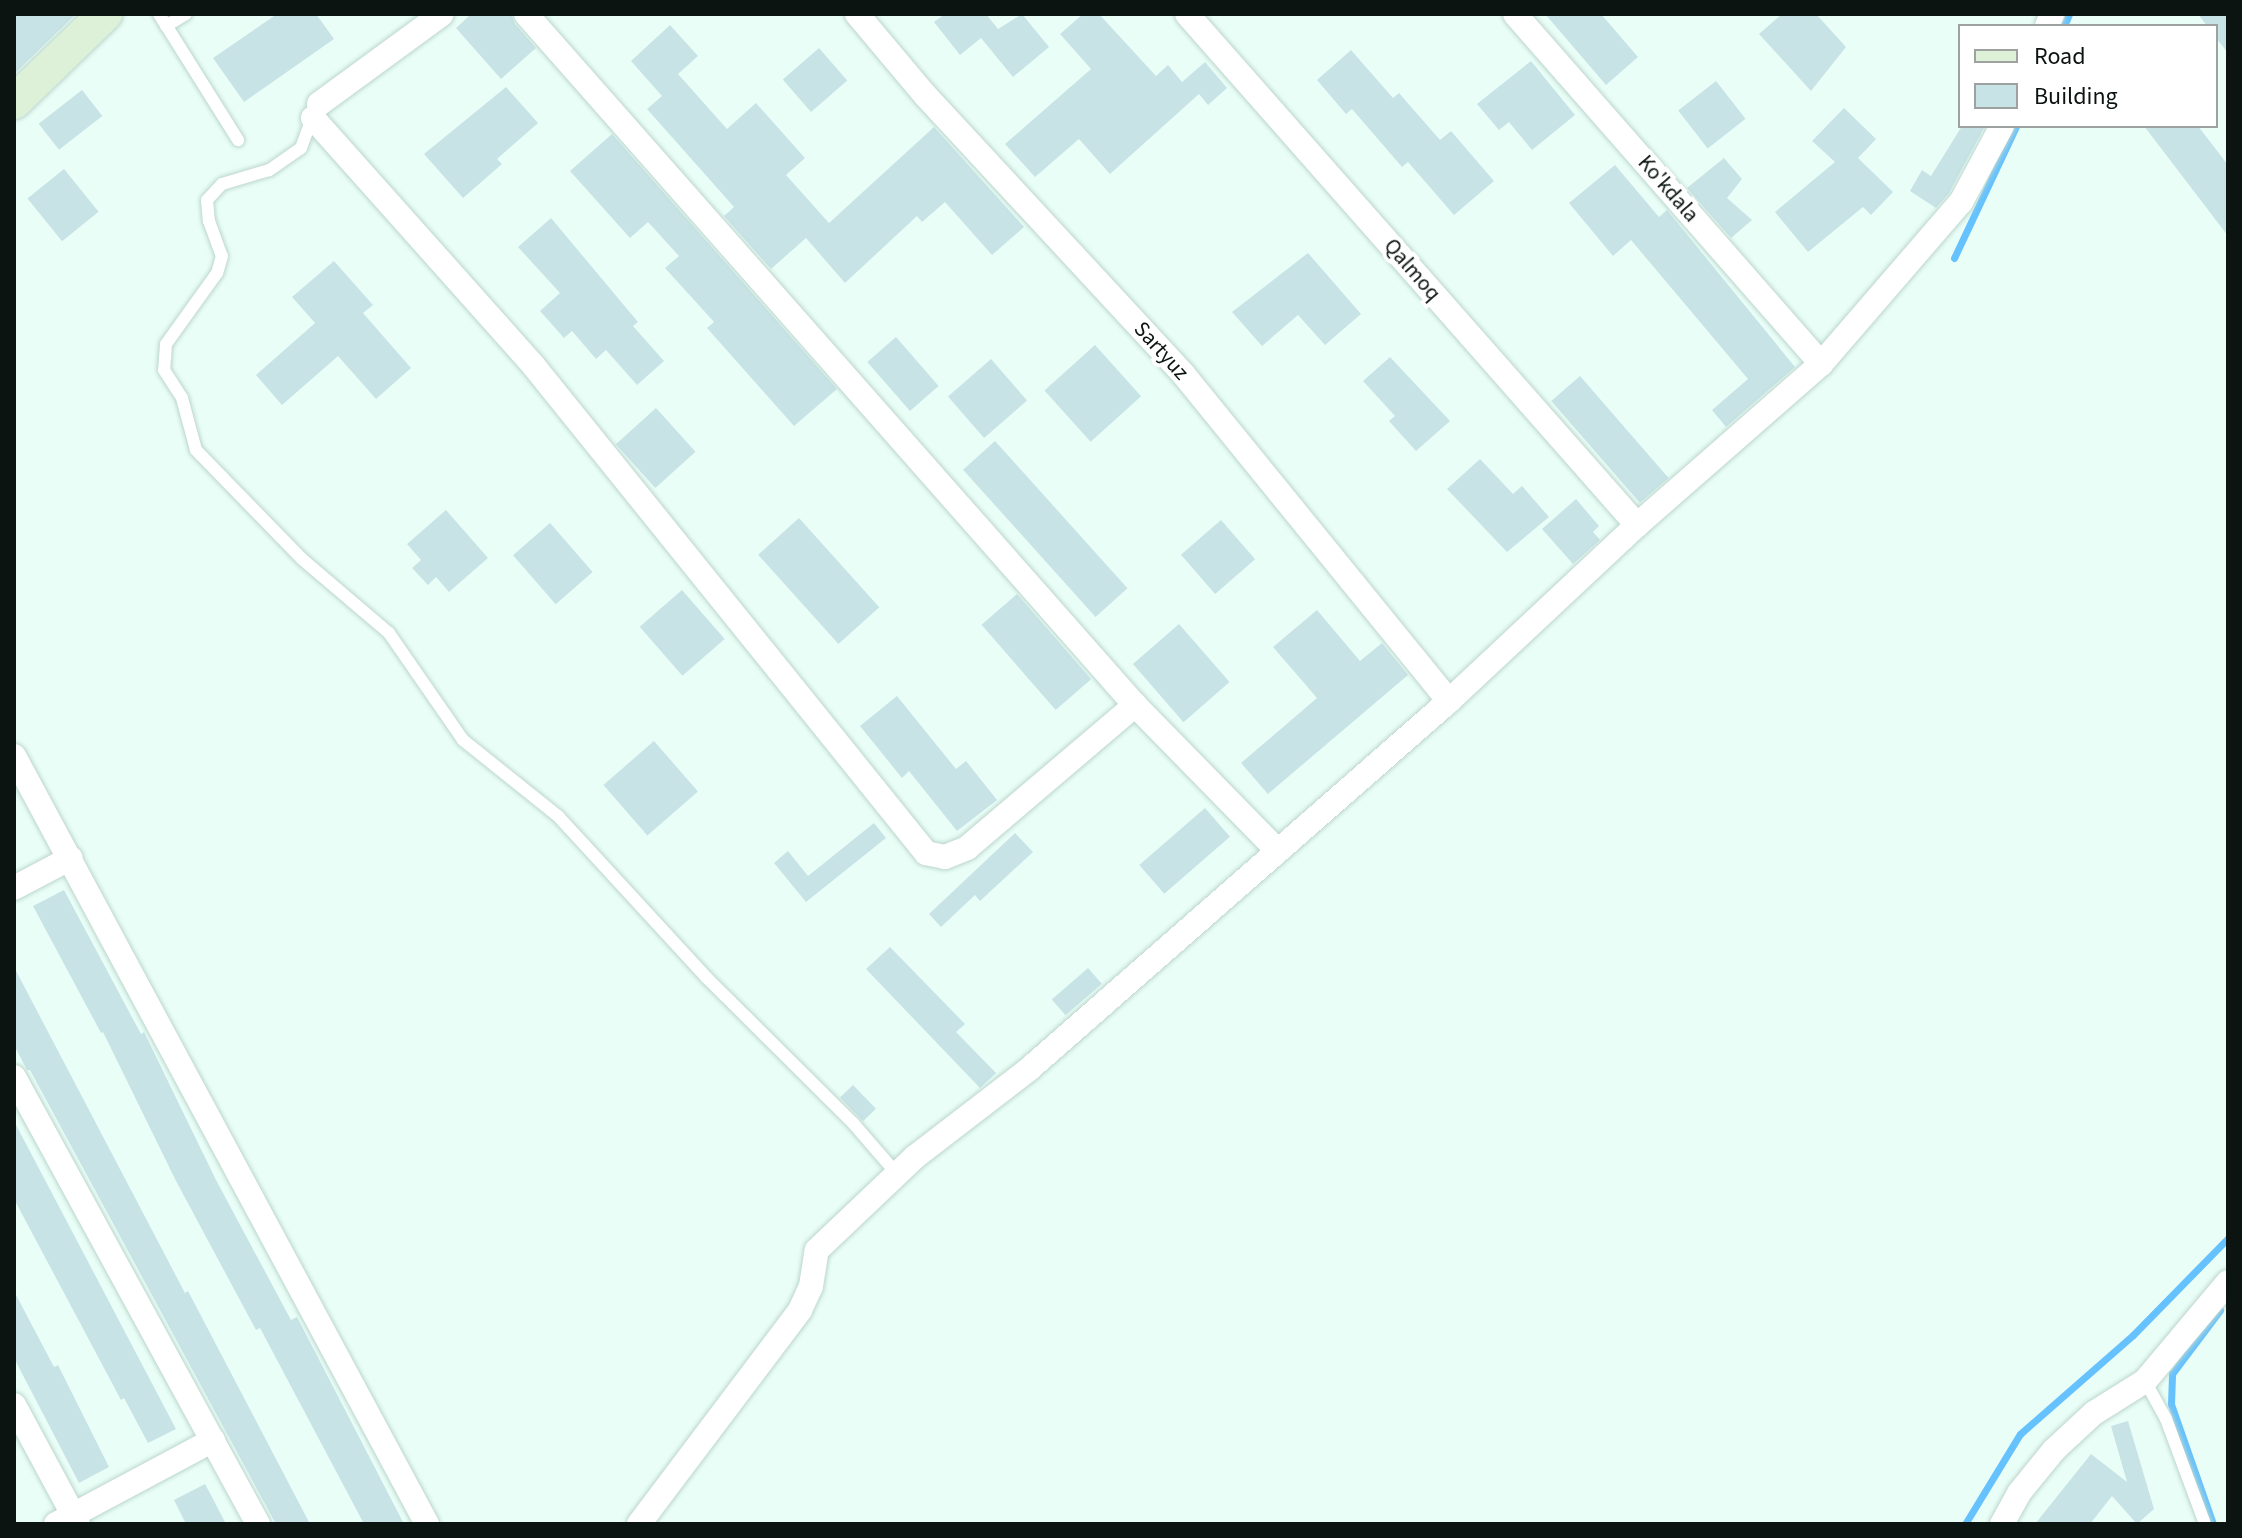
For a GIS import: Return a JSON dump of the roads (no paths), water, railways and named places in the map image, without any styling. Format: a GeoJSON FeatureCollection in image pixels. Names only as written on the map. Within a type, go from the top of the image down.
{"type":"FeatureCollection","features":[{"type":"Feature","properties":{"kind":"main road"},"geometry":{"type":"LineString","coordinates":[[14,102],[105,14]]}},
{"type":"Feature","properties":{"kind":"street"},"geometry":{"type":"LineString","coordinates":[[442,14],[316,111],[533,365],[926,853],[945,857],[967,848],[1135,705]]}},
{"type":"Feature","properties":{"kind":"street"},"geometry":{"type":"LineString","coordinates":[[526,14],[1135,705],[1278,851]]}},
{"type":"Feature","properties":{"kind":"street","name":"Sartyuz"},"geometry":{"type":"LineString","coordinates":[[857,14],[925,95],[1184,375],[1449,701]]}},
{"type":"Feature","properties":{"kind":"street","name":"Qalmoq"},"geometry":{"type":"LineString","coordinates":[[1187,14],[1637,525]]}},
{"type":"Feature","properties":{"kind":"street","name":"Ko'kdala"},"geometry":{"type":"LineString","coordinates":[[1515,14],[1821,364]]}},
{"type":"Feature","properties":{"kind":"street"},"geometry":{"type":"LineString","coordinates":[[639,1524],[800,1310],[811,1286],[817,1250],[897,1174],[1028,1070],[1449,701],[1637,525],[1821,364],[1961,202],[2001,128]]}},
{"type":"Feature","properties":{"kind":"street"},"geometry":{"type":"LineString","coordinates":[[14,756],[427,1524]]}},
{"type":"Feature","properties":{"kind":"street"},"geometry":{"type":"LineString","coordinates":[[14,888],[71,858]]}},
{"type":"Feature","properties":{"kind":"street"},"geometry":{"type":"LineString","coordinates":[[14,1077],[258,1524]]}},
{"type":"Feature","properties":{"kind":"street"},"geometry":{"type":"LineString","coordinates":[[2002,1524],[2019,1493],[2054,1450],[2094,1413],[2145,1381],[2228,1282]]}},
{"type":"Feature","properties":{"kind":"street"},"geometry":{"type":"LineString","coordinates":[[14,1405],[69,1521],[213,1440]]}},
{"type":"Feature","properties":{"kind":"lane"},"geometry":{"type":"LineString","coordinates":[[159,14],[238,140]]}},
{"type":"Feature","properties":{"kind":"lane"},"geometry":{"type":"LineString","coordinates":[[166,26],[186,14]]}},
{"type":"Feature","properties":{"kind":"lane"},"geometry":{"type":"LineString","coordinates":[[316,111],[301,148],[269,170],[222,184],[207,200],[209,221],[222,256],[217,273],[166,344],[164,370],[182,398],[196,450],[302,559],[389,633],[463,740],[558,816],[707,978],[853,1123],[897,1174]]}},
{"type":"Feature","properties":{"kind":"lane"},"geometry":{"type":"LineString","coordinates":[[2145,1381],[2166,1419],[2205,1524]]}},
{"type":"Feature","properties":{"kind":"waterway"},"geometry":{"type":"LineString","coordinates":[[2065,24],[2069,14]]}},
{"type":"Feature","properties":{"kind":"waterway"},"geometry":{"type":"LineString","coordinates":[[1954,258],[2015,128]]}},
{"type":"Feature","properties":{"kind":"waterway"},"geometry":{"type":"LineString","coordinates":[[1965,1524],[2020,1434],[2133,1335],[2228,1238]]}},
{"type":"Feature","properties":{"kind":"waterway"},"geometry":{"type":"LineString","coordinates":[[2213,1524],[2171,1404],[2172,1374],[2220,1310]]}}]}
